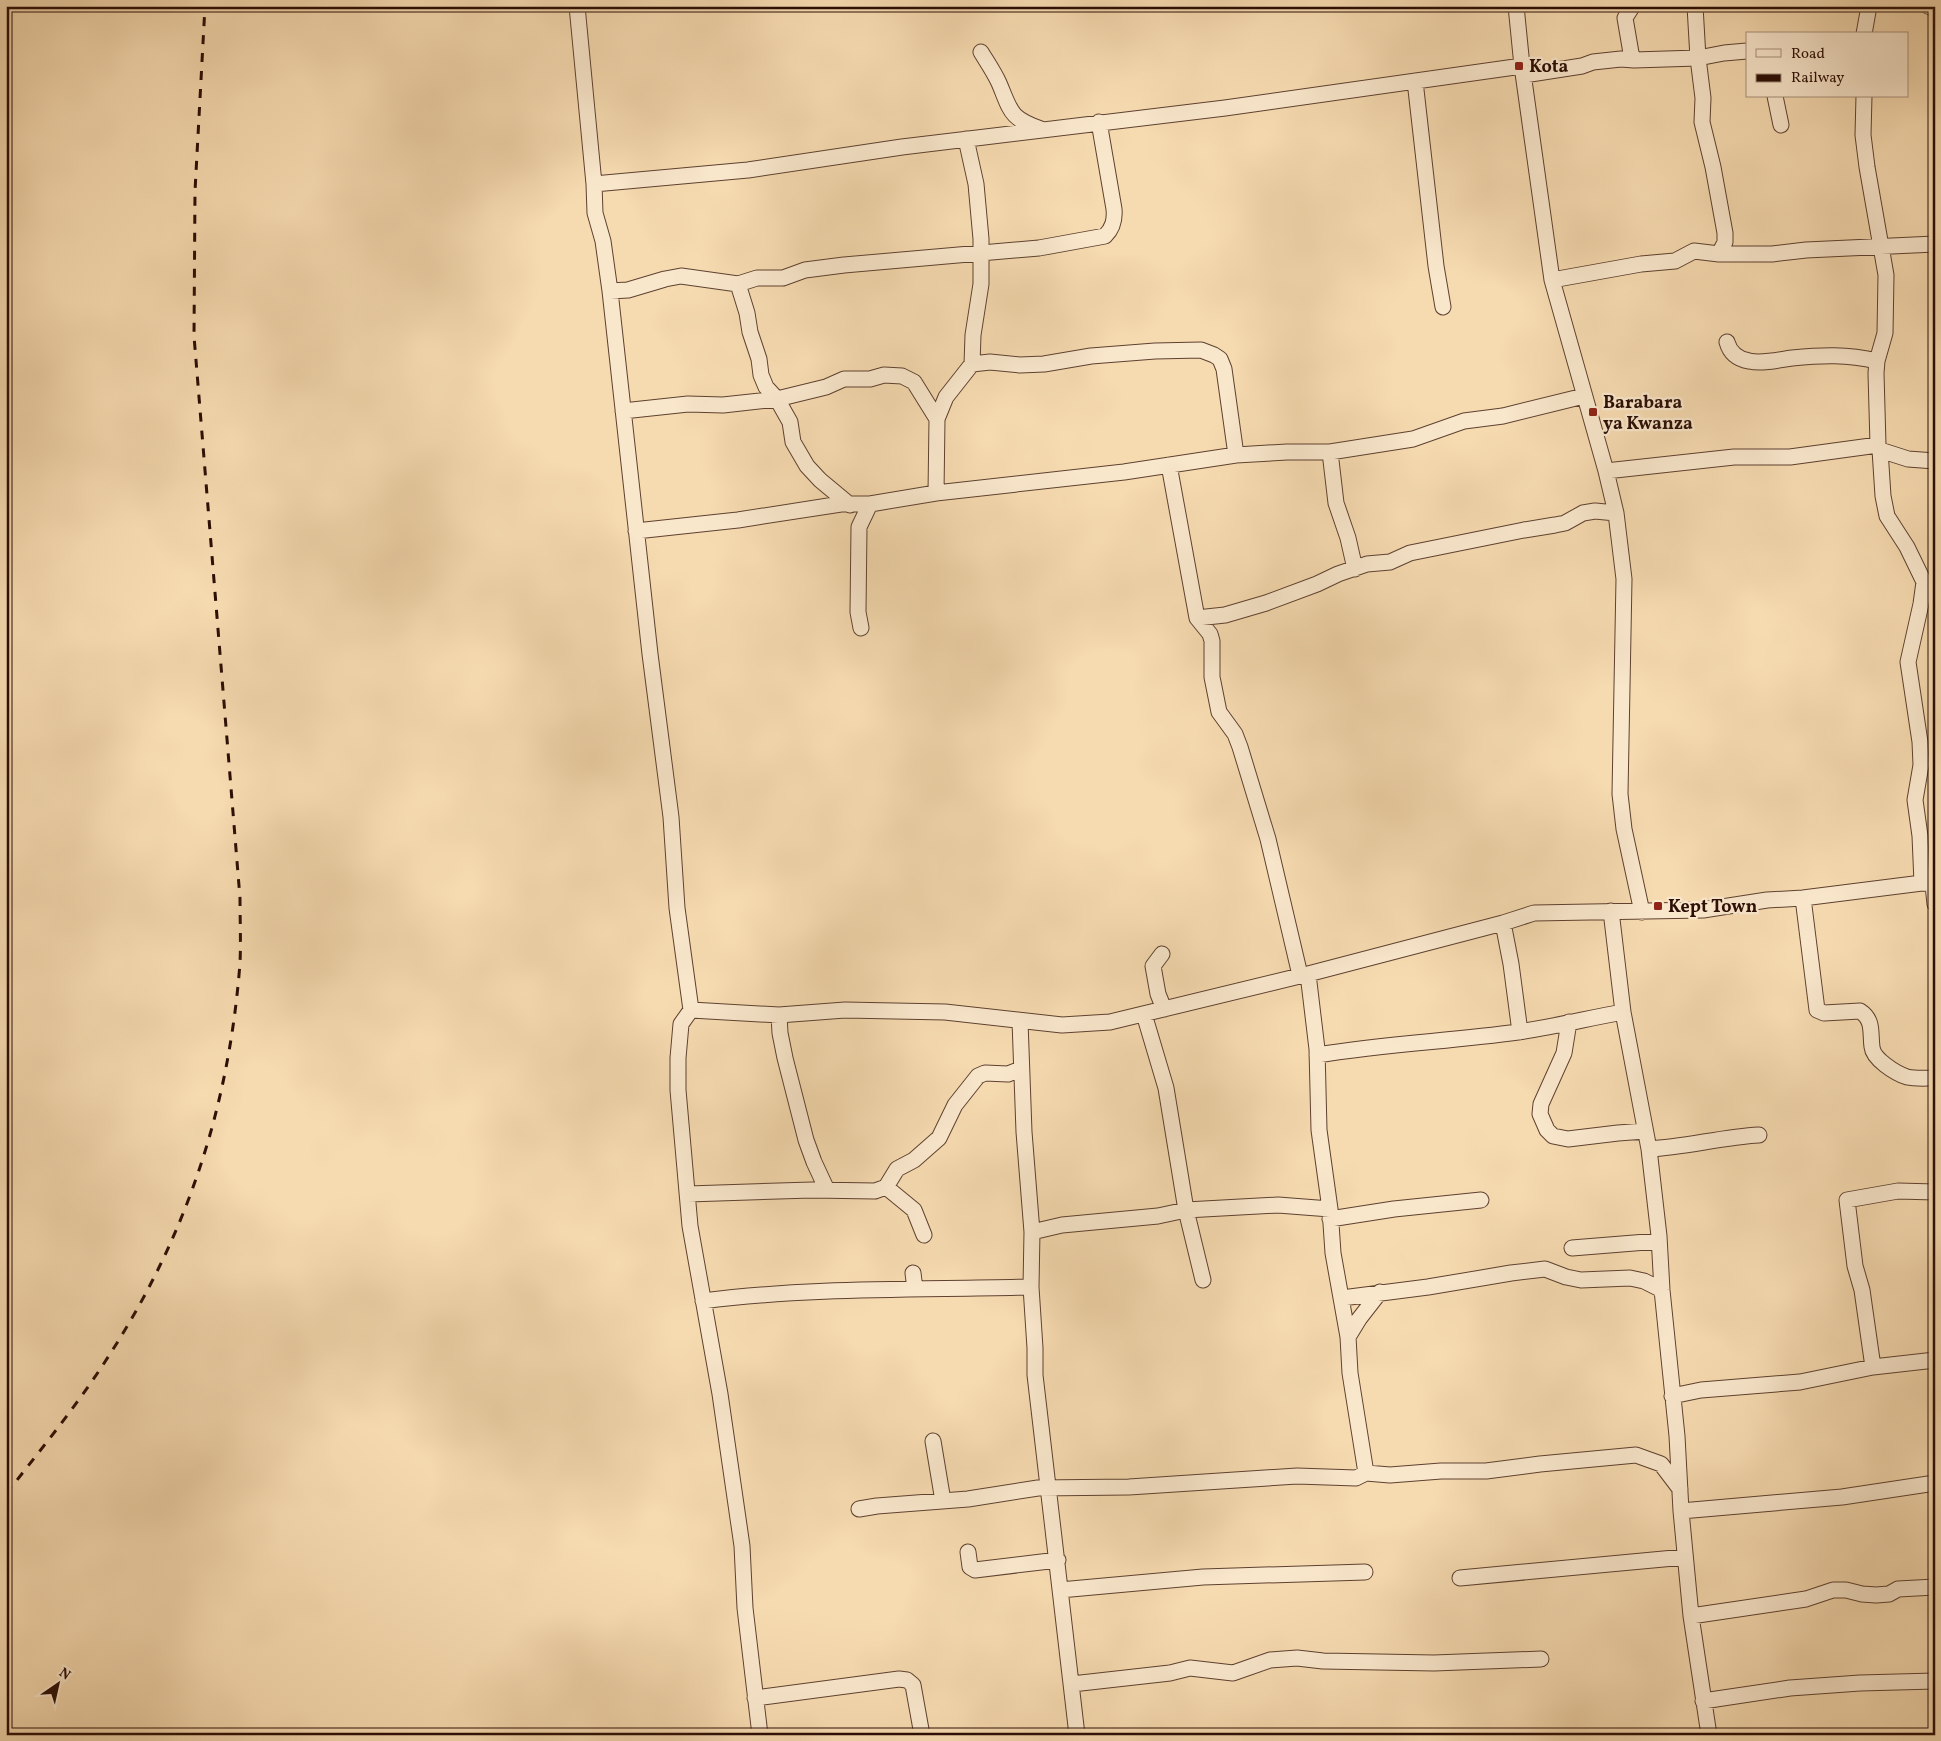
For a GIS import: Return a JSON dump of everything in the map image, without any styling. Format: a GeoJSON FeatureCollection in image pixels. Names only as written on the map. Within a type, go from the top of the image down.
{"type":"FeatureCollection","features":[{"type":"Feature","properties":{"kind":"street"},"geometry":{"type":"LineString","coordinates":[[577,6],[595,212],[603,241],[610,291],[636,531],[671,817],[677,908],[691,1010],[681,1024],[678,1058],[678,1090],[690,1226],[720,1394],[742,1546],[745,1608],[760,1735]]}},
{"type":"Feature","properties":{"kind":"street"},"geometry":{"type":"LineString","coordinates":[[1516,6],[1552,280],[1578,366],[1584,396],[1616,513],[1624,579],[1620,794],[1624,829],[1642,912]]}},
{"type":"Feature","properties":{"kind":"street"},"geometry":{"type":"LineString","coordinates":[[1695,6],[1698,58],[1703,98],[1702,122],[1713,167],[1726,242],[1719,254]]}},
{"type":"Feature","properties":{"kind":"street"},"geometry":{"type":"LineString","coordinates":[[1864,32],[1869,6]]}},
{"type":"Feature","properties":{"kind":"street"},"geometry":{"type":"LineString","coordinates":[[1928,6],[1935,9]]}},
{"type":"Feature","properties":{"kind":"street"},"geometry":{"type":"LineString","coordinates":[[1632,7],[1625,18],[1634,60]]}},
{"type":"Feature","properties":{"kind":"street"},"geometry":{"type":"LineString","coordinates":[[594,184],[748,170],[902,147],[1225,108],[1415,81],[1582,66],[1592,62],[1621,59],[1698,58],[1746,51]]}},
{"type":"Feature","properties":{"kind":"street"},"geometry":{"type":"LineString","coordinates":[[981,52],[999,83],[1007,105],[1014,114],[1024,123],[1042,130]]}},
{"type":"Feature","properties":{"kind":"street"},"geometry":{"type":"LineString","coordinates":[[1415,81],[1436,266],[1443,307]]}},
{"type":"Feature","properties":{"kind":"street"},"geometry":{"type":"LineString","coordinates":[[1776,98],[1781,125]]}},
{"type":"Feature","properties":{"kind":"street"},"geometry":{"type":"LineString","coordinates":[[1864,98],[1863,135],[1866,167],[1886,274],[1884,340],[1877,361],[1879,447],[1883,496],[1887,516],[1907,547],[1924,582],[1908,662],[1920,742],[1921,765],[1915,800],[1920,836],[1935,904]]}},
{"type":"Feature","properties":{"kind":"street"},"geometry":{"type":"LineString","coordinates":[[610,291],[628,290],[681,276],[738,284],[757,278],[783,278],[805,270],[897,259],[1039,248],[1093,240],[1105,236],[1111,231],[1115,220],[1099,122]]}},
{"type":"Feature","properties":{"kind":"street"},"geometry":{"type":"LineString","coordinates":[[936,493],[937,419],[946,397],[972,364],[973,335],[981,284],[981,253],[976,184],[966,139]]}},
{"type":"Feature","properties":{"kind":"street"},"geometry":{"type":"LineString","coordinates":[[1552,280],[1632,265],[1675,260],[1694,251],[1719,254],[1772,254],[1935,244]]}},
{"type":"Feature","properties":{"kind":"street"},"geometry":{"type":"LineString","coordinates":[[738,284],[747,313],[750,332],[759,358],[761,375],[766,387],[777,399],[790,422],[793,442],[807,466],[846,505],[859,527]]}},
{"type":"Feature","properties":{"kind":"street"},"geometry":{"type":"LineString","coordinates":[[1727,342],[1730,350],[1735,355],[1753,362],[1833,355],[1853,356],[1877,361]]}},
{"type":"Feature","properties":{"kind":"street"},"geometry":{"type":"LineString","coordinates":[[972,364],[990,362],[1020,365],[1044,364],[1090,356],[1201,350],[1220,359],[1224,369],[1236,456]]}},
{"type":"Feature","properties":{"kind":"street"},"geometry":{"type":"LineString","coordinates":[[624,411],[688,404],[723,404],[777,399],[826,387],[844,379],[870,379],[884,375],[902,376],[914,382],[937,419]]}},
{"type":"Feature","properties":{"kind":"street"},"geometry":{"type":"LineString","coordinates":[[636,531],[738,520],[846,505],[870,504],[936,493],[1124,472],[1169,464],[1236,456],[1287,452],[1330,452],[1413,439],[1464,421],[1503,416],[1584,396]]}},
{"type":"Feature","properties":{"kind":"street"},"geometry":{"type":"LineString","coordinates":[[1606,471],[1734,457],[1790,457],[1879,447],[1908,459],[1935,461]]}},
{"type":"Feature","properties":{"kind":"street"},"geometry":{"type":"LineString","coordinates":[[1330,452],[1336,503],[1348,538],[1355,569]]}},
{"type":"Feature","properties":{"kind":"street"},"geometry":{"type":"LineString","coordinates":[[1169,464],[1197,618],[1210,634],[1213,648],[1212,677],[1216,701],[1219,712],[1235,734],[1240,747],[1268,840],[1304,975],[1317,1054],[1319,1130],[1333,1253],[1348,1337],[1350,1372],[1366,1473]]}},
{"type":"Feature","properties":{"kind":"street"},"geometry":{"type":"LineString","coordinates":[[861,628],[858,612],[859,527],[870,504]]}},
{"type":"Feature","properties":{"kind":"street"},"geometry":{"type":"LineString","coordinates":[[1197,618],[1225,615],[1266,603],[1338,574],[1367,564],[1390,562],[1410,553],[1565,523],[1583,513],[1595,511],[1616,513]]}},
{"type":"Feature","properties":{"kind":"street"},"geometry":{"type":"LineString","coordinates":[[691,1010],[779,1015],[845,1010],[944,1012],[1062,1025],[1110,1022],[1304,975],[1503,923],[1534,913],[1704,910],[1767,900],[1803,898],[1930,884]]}},
{"type":"Feature","properties":{"kind":"street"},"geometry":{"type":"LineString","coordinates":[[1803,898],[1817,1010],[1824,1013],[1860,1010],[1869,1020],[1874,1055],[1899,1073],[1908,1077],[1935,1078]]}},
{"type":"Feature","properties":{"kind":"street"},"geometry":{"type":"LineString","coordinates":[[1611,911],[1624,1012],[1649,1149],[1677,1436],[1685,1557],[1691,1616],[1708,1735]]}},
{"type":"Feature","properties":{"kind":"street"},"geometry":{"type":"LineString","coordinates":[[1503,923],[1511,964],[1520,1032]]}},
{"type":"Feature","properties":{"kind":"street"},"geometry":{"type":"LineString","coordinates":[[1162,954],[1153,966],[1158,994],[1164,1009]]}},
{"type":"Feature","properties":{"kind":"street"},"geometry":{"type":"LineString","coordinates":[[1317,1054],[1357,1048],[1520,1032],[1624,1012]]}},
{"type":"Feature","properties":{"kind":"street"},"geometry":{"type":"LineString","coordinates":[[1144,1014],[1166,1088],[1186,1210],[1203,1280]]}},
{"type":"Feature","properties":{"kind":"street"},"geometry":{"type":"LineString","coordinates":[[779,1015],[785,1058],[806,1140],[827,1190]]}},
{"type":"Feature","properties":{"kind":"street"},"geometry":{"type":"LineString","coordinates":[[1020,1021],[1028,1199],[1032,1232],[1031,1287],[1035,1375],[1077,1735]]}},
{"type":"Feature","properties":{"kind":"street"},"geometry":{"type":"LineString","coordinates":[[1569,1022],[1564,1053],[1541,1104],[1540,1114],[1547,1130],[1553,1136],[1568,1139],[1645,1131]]}},
{"type":"Feature","properties":{"kind":"street"},"geometry":{"type":"LineString","coordinates":[[688,1194],[827,1190],[875,1191],[886,1187],[897,1169],[914,1160],[939,1138],[964,1091],[978,1076],[985,1073],[1008,1074],[1021,1069]]}},
{"type":"Feature","properties":{"kind":"street"},"geometry":{"type":"LineString","coordinates":[[1649,1149],[1670,1148],[1738,1136],[1759,1135]]}},
{"type":"Feature","properties":{"kind":"street"},"geometry":{"type":"LineString","coordinates":[[886,1187],[914,1210],[924,1235]]}},
{"type":"Feature","properties":{"kind":"street"},"geometry":{"type":"LineString","coordinates":[[1873,1367],[1862,1290],[1855,1266],[1847,1200],[1898,1192],[1935,1192]]}},
{"type":"Feature","properties":{"kind":"street"},"geometry":{"type":"LineString","coordinates":[[1032,1232],[1062,1225],[1158,1216],[1186,1210],[1278,1205],[1330,1214],[1481,1200]]}},
{"type":"Feature","properties":{"kind":"street"},"geometry":{"type":"LineString","coordinates":[[1572,1248],[1659,1241]]}},
{"type":"Feature","properties":{"kind":"street"},"geometry":{"type":"LineString","coordinates":[[1342,1298],[1545,1269],[1566,1277],[1581,1280],[1630,1278],[1644,1281],[1662,1290]]}},
{"type":"Feature","properties":{"kind":"street"},"geometry":{"type":"LineString","coordinates":[[913,1272],[915,1289]]}},
{"type":"Feature","properties":{"kind":"street"},"geometry":{"type":"LineString","coordinates":[[703,1301],[763,1294],[1031,1287]]}},
{"type":"Feature","properties":{"kind":"street"},"geometry":{"type":"LineString","coordinates":[[1348,1337],[1380,1292]]}},
{"type":"Feature","properties":{"kind":"street"},"geometry":{"type":"LineString","coordinates":[[1672,1396],[1702,1390],[1800,1382],[1873,1367],[1935,1360]]}},
{"type":"Feature","properties":{"kind":"street"},"geometry":{"type":"LineString","coordinates":[[933,1440],[943,1501]]}},
{"type":"Feature","properties":{"kind":"street"},"geometry":{"type":"LineString","coordinates":[[860,1510],[877,1506],[968,1499],[1049,1488],[1128,1487],[1297,1476],[1356,1478],[1366,1473],[1390,1475],[1486,1471],[1540,1464],[1636,1456],[1661,1464],[1680,1489]]}},
{"type":"Feature","properties":{"kind":"street"},"geometry":{"type":"LineString","coordinates":[[1681,1511],[1842,1497],[1935,1483]]}},
{"type":"Feature","properties":{"kind":"street"},"geometry":{"type":"LineString","coordinates":[[968,1552],[970,1568],[975,1570],[1058,1560]]}},
{"type":"Feature","properties":{"kind":"street"},"geometry":{"type":"LineString","coordinates":[[1460,1578],[1685,1557]]}},
{"type":"Feature","properties":{"kind":"street"},"geometry":{"type":"LineString","coordinates":[[1060,1590],[1203,1577],[1365,1572]]}},
{"type":"Feature","properties":{"kind":"street"},"geometry":{"type":"LineString","coordinates":[[1691,1616],[1806,1599],[1833,1590],[1846,1590],[1876,1596],[1889,1594],[1898,1589],[1935,1586]]}},
{"type":"Feature","properties":{"kind":"street"},"geometry":{"type":"LineString","coordinates":[[1072,1684],[1170,1673],[1190,1668],[1233,1673],[1270,1660],[1297,1658],[1323,1661],[1434,1663],[1541,1659]]}},
{"type":"Feature","properties":{"kind":"street"},"geometry":{"type":"LineString","coordinates":[[755,1698],[899,1679],[907,1680],[913,1685],[922,1735]]}},
{"type":"Feature","properties":{"kind":"street"},"geometry":{"type":"LineString","coordinates":[[1703,1701],[1790,1688],[1860,1683],[1935,1681]]}},
{"type":"Feature","properties":{"kind":"railway"},"geometry":{"type":"LineString","coordinates":[[6,1494],[86,1390],[138,1308],[162,1262],[183,1215],[215,1118],[234,1016],[240,963],[240,898],[194,336],[195,191],[205,6]]}},
{"type":"Feature","properties":{"kind":"place","name":"Kota"},"geometry":{"type":"Point","coordinates":[1519,66]}},
{"type":"Feature","properties":{"kind":"place","name":"Barabara ya Kwanza"},"geometry":{"type":"Point","coordinates":[1593,412]}},
{"type":"Feature","properties":{"kind":"place","name":"Kept Town"},"geometry":{"type":"Point","coordinates":[1658,906]}}]}
